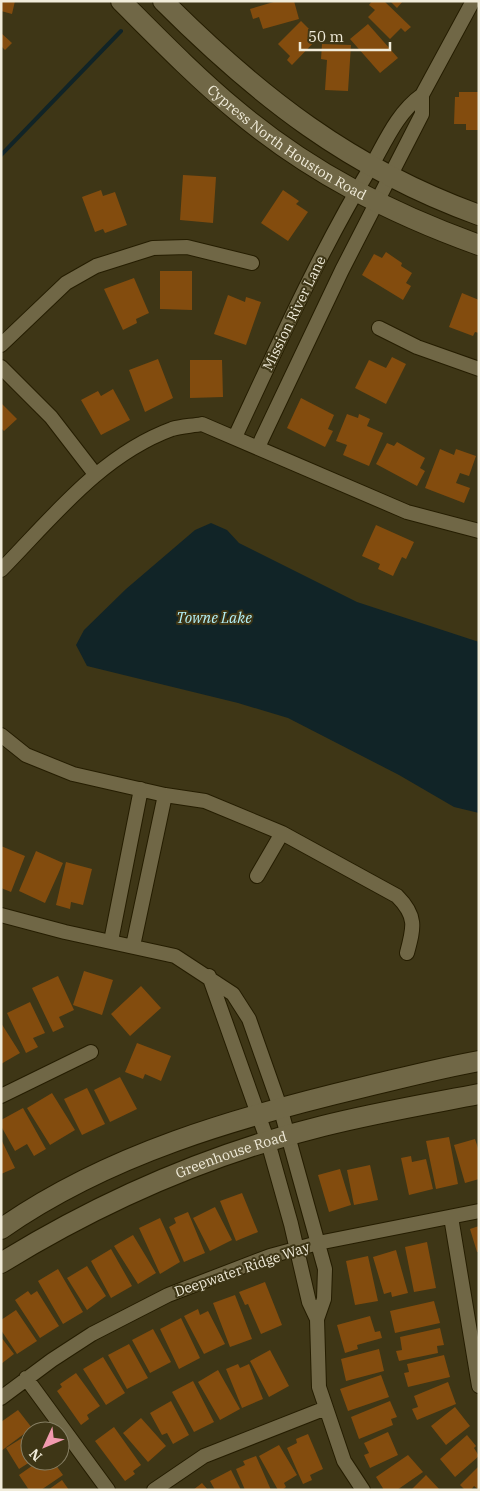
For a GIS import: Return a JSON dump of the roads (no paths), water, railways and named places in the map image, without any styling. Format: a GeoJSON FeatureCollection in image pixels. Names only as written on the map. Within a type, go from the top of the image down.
{"type":"FeatureCollection","features":[{"type":"Feature","properties":{"kind":"street","name":"Cypress North Houston Road"},"geometry":{"type":"LineString","coordinates":[[121,1],[201,80],[238,112],[298,156],[334,180],[404,217],[479,245]]}},
{"type":"Feature","properties":{"kind":"street","name":"Cypress North Houston Road"},"geometry":{"type":"LineString","coordinates":[[163,1],[256,89],[309,128],[371,166],[423,194],[479,215]]}},
{"type":"Feature","properties":{"kind":"street"},"geometry":{"type":"LineString","coordinates":[[422,95],[473,1]]}},
{"type":"Feature","properties":{"kind":"street","name":"Mission River Lane"},"geometry":{"type":"LineString","coordinates":[[235,437],[302,291],[356,190],[408,105],[422,95]]}},
{"type":"Feature","properties":{"kind":"street","name":"Mission River Lane"},"geometry":{"type":"LineString","coordinates":[[258,447],[422,114],[422,95]]}},
{"type":"Feature","properties":{"kind":"street"},"geometry":{"type":"LineString","coordinates":[[1,345],[66,283],[96,266],[154,248],[188,247],[252,263]]}},
{"type":"Feature","properties":{"kind":"street"},"geometry":{"type":"LineString","coordinates":[[379,328],[417,347],[479,369]]}},
{"type":"Feature","properties":{"kind":"street"},"geometry":{"type":"LineString","coordinates":[[1,367],[52,417],[95,474]]}},
{"type":"Feature","properties":{"kind":"street"},"geometry":{"type":"LineString","coordinates":[[1,570],[95,474],[132,450],[172,429],[202,424],[406,512],[479,531]]}},
{"type":"Feature","properties":{"kind":"street"},"geometry":{"type":"LineString","coordinates":[[1,735],[26,756],[73,774],[165,795],[205,800],[282,833],[397,896],[409,908],[414,927],[407,953]]}},
{"type":"Feature","properties":{"kind":"street"},"geometry":{"type":"LineString","coordinates":[[110,941],[141,789]]}},
{"type":"Feature","properties":{"kind":"street"},"geometry":{"type":"LineString","coordinates":[[133,946],[165,795]]}},
{"type":"Feature","properties":{"kind":"street"},"geometry":{"type":"LineString","coordinates":[[257,876],[282,833]]}},
{"type":"Feature","properties":{"kind":"street"},"geometry":{"type":"LineString","coordinates":[[1,915],[65,932],[175,956],[209,976],[233,994],[249,1019],[280,1107],[325,1269],[324,1298],[317,1319],[319,1387],[344,1461],[363,1490]]}},
{"type":"Feature","properties":{"kind":"street"},"geometry":{"type":"LineString","coordinates":[[209,976],[268,1142],[309,1302],[317,1319]]}},
{"type":"Feature","properties":{"kind":"street"},"geometry":{"type":"LineString","coordinates":[[1,1096],[91,1052]]}},
{"type":"Feature","properties":{"kind":"street"},"geometry":{"type":"LineString","coordinates":[[1,1229],[26,1211],[126,1160],[280,1107],[479,1061]]}},
{"type":"Feature","properties":{"kind":"street","name":"Greenhouse Road"},"geometry":{"type":"LineString","coordinates":[[1,1262],[114,1199],[176,1172],[324,1125],[479,1094]]}},
{"type":"Feature","properties":{"kind":"street","name":"Deepwater Ridge Way"},"geometry":{"type":"LineString","coordinates":[[1,1398],[26,1378],[92,1334],[168,1294],[270,1256],[318,1243],[479,1212]]}},
{"type":"Feature","properties":{"kind":"street"},"geometry":{"type":"LineString","coordinates":[[451,1217],[479,1386]]}},
{"type":"Feature","properties":{"kind":"street"},"geometry":{"type":"LineString","coordinates":[[26,1378],[108,1490]]}},
{"type":"Feature","properties":{"kind":"street"},"geometry":{"type":"LineString","coordinates":[[154,1490],[204,1456],[326,1408]]}},
{"type":"Feature","properties":{"kind":"water","name":"Towne Lake"},"geometry":{"type":"Polygon","coordinates":[[[211,523],[227,530],[239,543],[357,602],[479,642],[479,813],[454,807],[399,775],[288,718],[238,703],[87,666],[76,645],[84,630],[126,589],[195,530],[211,523]]]}},
{"type":"Feature","properties":{"kind":"waterway"},"geometry":{"type":"LineString","coordinates":[[1,155],[121,31]]}}]}
